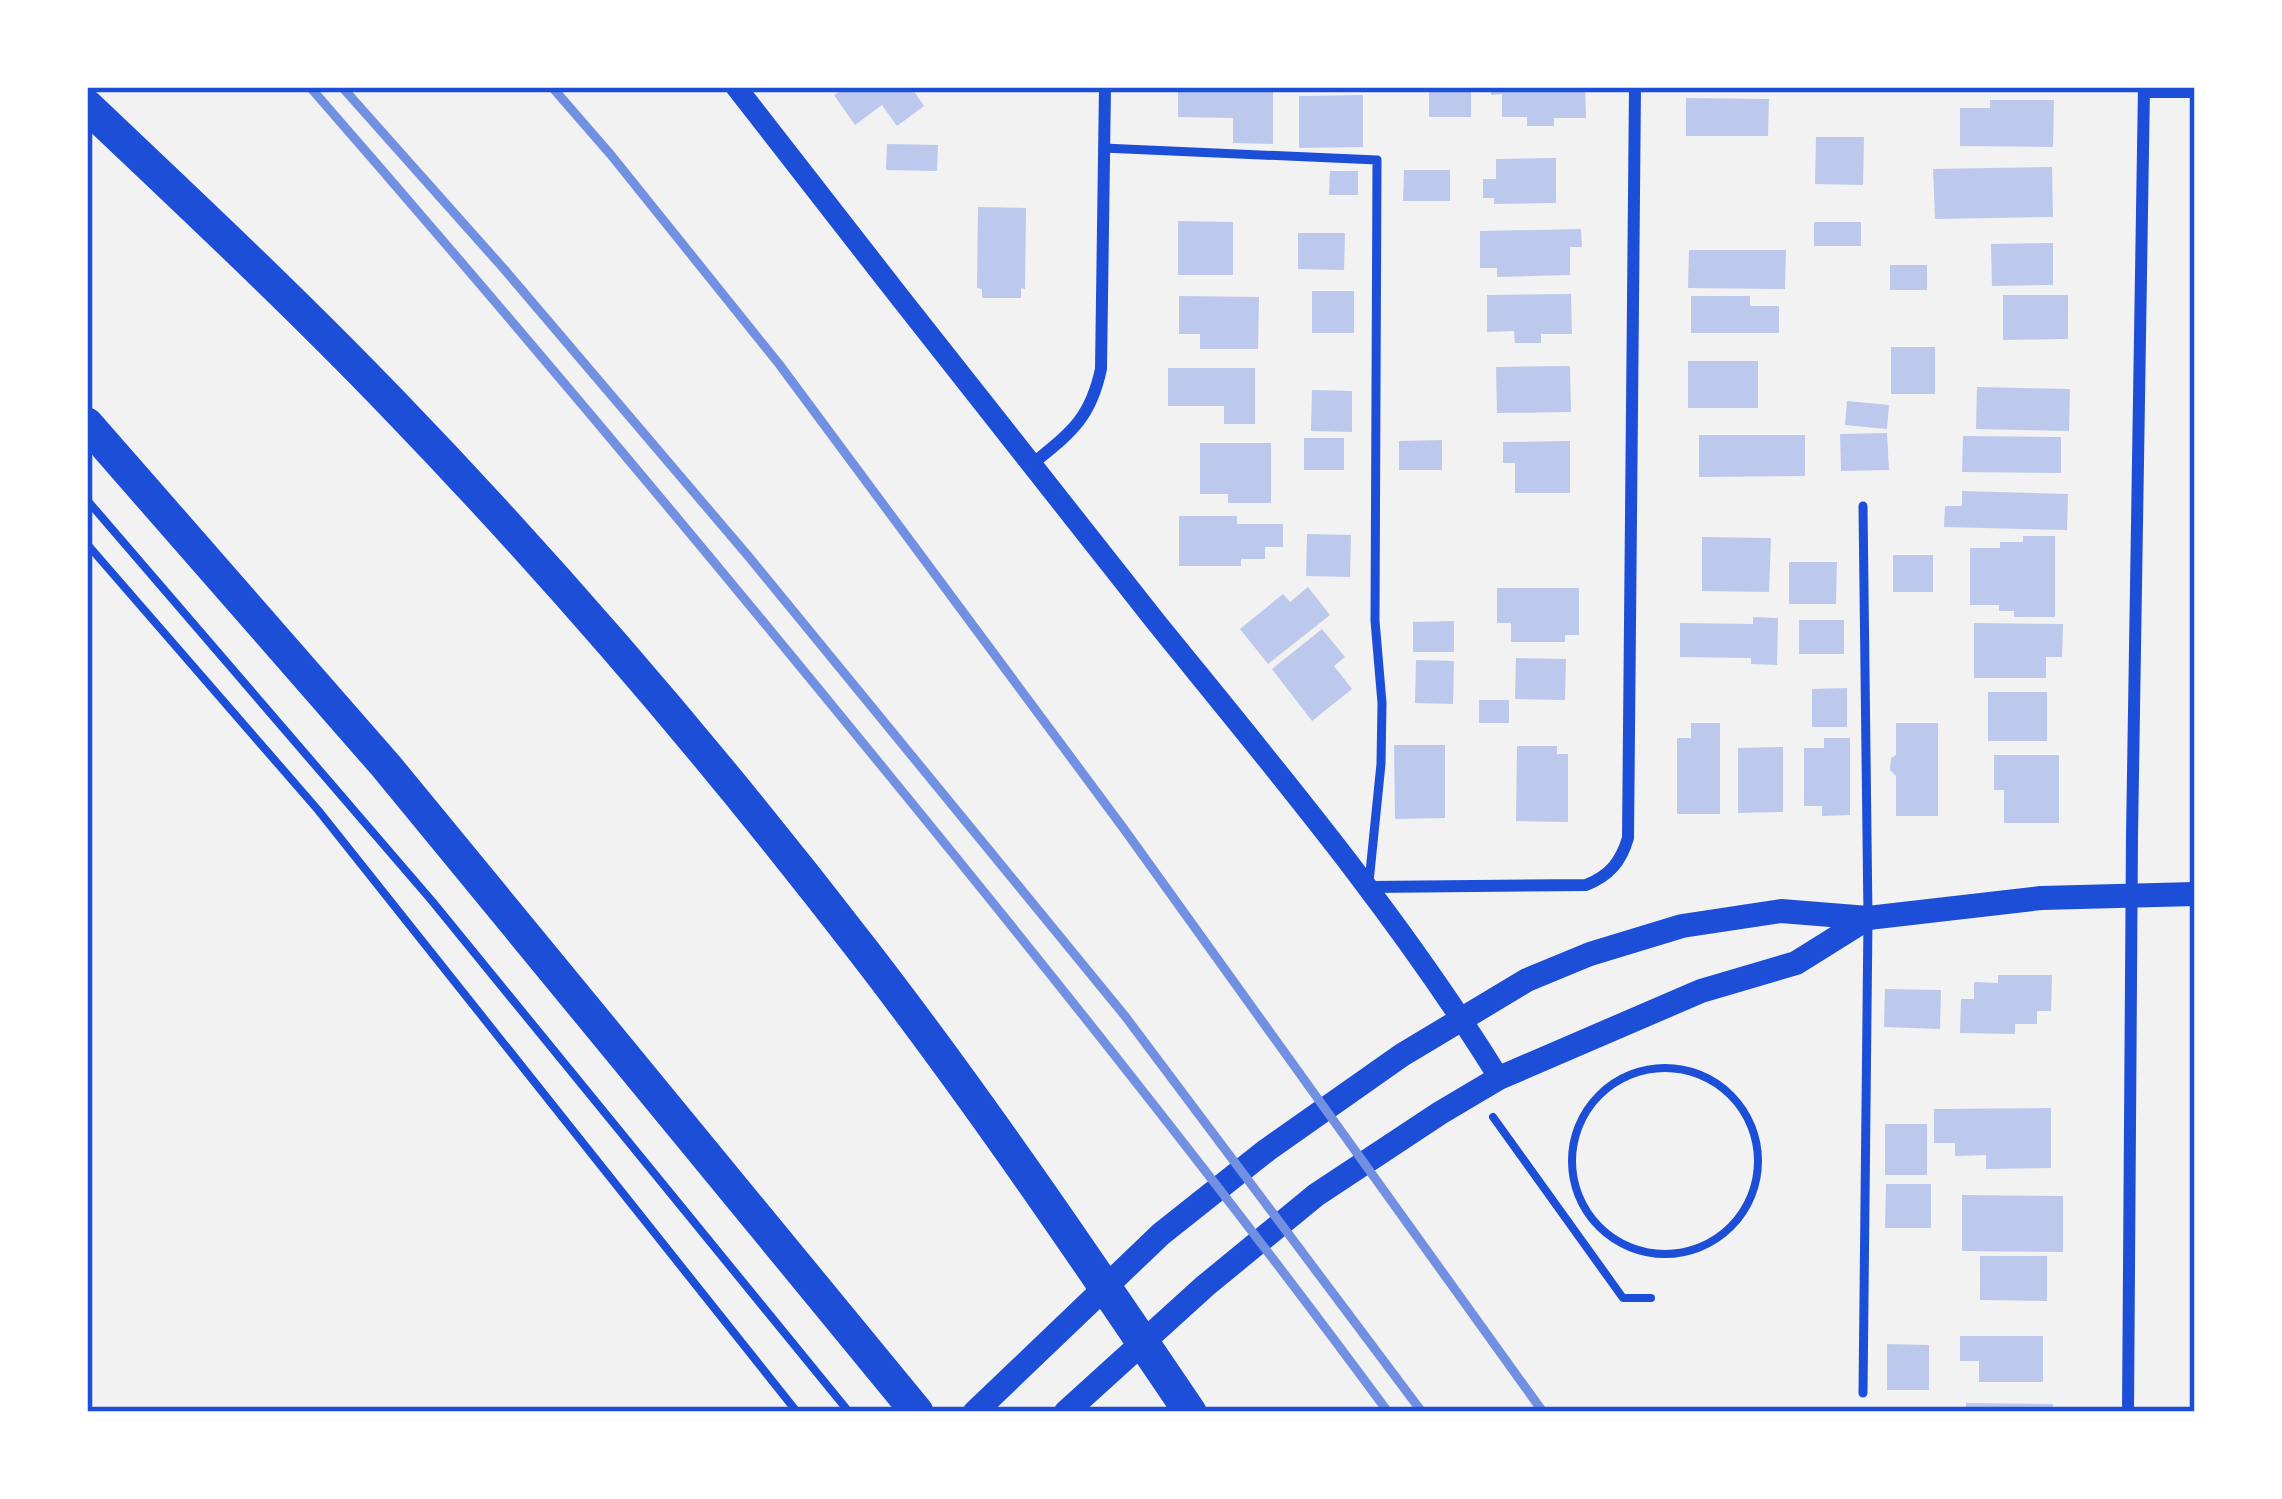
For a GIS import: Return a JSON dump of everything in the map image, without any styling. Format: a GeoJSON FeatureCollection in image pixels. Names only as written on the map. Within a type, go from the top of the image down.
{"type":"FeatureCollection","features":[{"type":"Feature","properties":{"kind":"highway"},"geometry":{"type":"LineString","coordinates":[[87,106],[393,404],[682,727],[864,951],[948,1063],[1190,1412]]}},
{"type":"Feature","properties":{"kind":"highway"},"geometry":{"type":"LineString","coordinates":[[87,424],[414,800],[917,1412]]}},
{"type":"Feature","properties":{"kind":"main road"},"geometry":{"type":"LineString","coordinates":[[975,1412],[1161,1234],[1267,1150],[1402,1054],[1527,980],[1590,954],[1682,926],[1780,911],[1868,919],[2041,898],[2195,894]]}},
{"type":"Feature","properties":{"kind":"main road"},"geometry":{"type":"LineString","coordinates":[[1066,1412],[1205,1286],[1316,1196],[1440,1113],[1499,1078],[1701,991],[1796,963],[1868,919]]}},
{"type":"Feature","properties":{"kind":"street"},"geometry":{"type":"LineString","coordinates":[[736,87],[1369,887],[1499,1078]]}},
{"type":"Feature","properties":{"kind":"street"},"geometry":{"type":"LineString","coordinates":[[1031,465],[1088,411],[1101,369],[1105,87]]}},
{"type":"Feature","properties":{"kind":"street"},"geometry":{"type":"LineString","coordinates":[[1369,887],[1586,885],[1602,879],[1623,855],[1628,838],[1635,87]]}},
{"type":"Feature","properties":{"kind":"street"},"geometry":{"type":"LineString","coordinates":[[2128,1412],[2144,89],[2195,92]]}},
{"type":"Feature","properties":{"kind":"lane"},"geometry":{"type":"LineString","coordinates":[[1103,148],[1377,160],[1376,621],[1382,764],[1369,887]]}},
{"type":"Feature","properties":{"kind":"lane"},"geometry":{"type":"LineString","coordinates":[[1863,506],[1868,919],[1863,1393]]}},
{"type":"Feature","properties":{"kind":"path"},"geometry":{"type":"LineString","coordinates":[[87,500],[432,901],[849,1412]]}},
{"type":"Feature","properties":{"kind":"path"},"geometry":{"type":"LineString","coordinates":[[87,544],[318,810],[797,1412]]}},
{"type":"Feature","properties":{"kind":"path"},"geometry":{"type":"LineString","coordinates":[[1628,1061],[1632,1073]]}},
{"type":"Feature","properties":{"kind":"path"},"geometry":{"type":"LineString","coordinates":[[1664,1067],[1696,1072],[1724,1088],[1745,1113],[1757,1143],[1757,1175],[1747,1206],[1727,1231],[1700,1248],[1668,1254],[1640,1251],[1613,1238],[1592,1219],[1578,1193],[1572,1164],[1576,1136],[1588,1109],[1607,1088],[1632,1073],[1664,1067]]}},
{"type":"Feature","properties":{"kind":"path"},"geometry":{"type":"LineString","coordinates":[[1493,1117],[1624,1298],[1651,1298]]}},
{"type":"Feature","properties":{"kind":"path"},"geometry":{"type":"LineString","coordinates":[[1574,1233],[1592,1219]]}},
{"type":"Feature","properties":{"kind":"building"},"geometry":{"type":"Polygon","coordinates":[[[846,87],[911,87],[924,106],[897,126],[882,105],[855,125],[834,95],[846,87]]]}},
{"type":"Feature","properties":{"kind":"building"},"geometry":{"type":"Polygon","coordinates":[[[1178,87],[1273,87],[1273,144],[1233,143],[1233,118],[1178,117],[1178,87]]]}},
{"type":"Feature","properties":{"kind":"building"},"geometry":{"type":"Polygon","coordinates":[[[1429,87],[1471,87],[1471,117],[1429,117],[1429,87]]]}},
{"type":"Feature","properties":{"kind":"building"},"geometry":{"type":"Polygon","coordinates":[[[1491,87],[1585,87],[1586,118],[1554,118],[1554,126],[1527,126],[1527,117],[1502,117],[1502,94],[1491,95],[1491,87]]]}},
{"type":"Feature","properties":{"kind":"building"},"geometry":{"type":"Polygon","coordinates":[[[1363,95],[1363,147],[1299,148],[1299,96],[1363,95]]]}},
{"type":"Feature","properties":{"kind":"building"},"geometry":{"type":"Polygon","coordinates":[[[1686,98],[1769,99],[1768,136],[1686,136],[1686,98]]]}},
{"type":"Feature","properties":{"kind":"building"},"geometry":{"type":"Polygon","coordinates":[[[1990,100],[2054,100],[2053,147],[1960,146],[1960,108],[1990,108],[1990,100]]]}},
{"type":"Feature","properties":{"kind":"building"},"geometry":{"type":"Polygon","coordinates":[[[1816,137],[1864,137],[1863,185],[1815,184],[1816,137]]]}},
{"type":"Feature","properties":{"kind":"building"},"geometry":{"type":"Polygon","coordinates":[[[887,144],[938,145],[937,171],[886,170],[887,144]]]}},
{"type":"Feature","properties":{"kind":"building"},"geometry":{"type":"Polygon","coordinates":[[[1556,158],[1556,203],[1494,204],[1494,198],[1483,198],[1483,179],[1496,179],[1496,159],[1556,158]]]}},
{"type":"Feature","properties":{"kind":"building"},"geometry":{"type":"Polygon","coordinates":[[[2052,167],[2053,217],[1935,219],[1933,169],[2052,167]]]}},
{"type":"Feature","properties":{"kind":"building"},"geometry":{"type":"Polygon","coordinates":[[[1404,170],[1450,170],[1450,201],[1403,201],[1404,170]]]}},
{"type":"Feature","properties":{"kind":"building"},"geometry":{"type":"Polygon","coordinates":[[[1330,171],[1358,171],[1358,195],[1329,195],[1330,171]]]}},
{"type":"Feature","properties":{"kind":"building"},"geometry":{"type":"Polygon","coordinates":[[[978,207],[1026,208],[1021,298],[982,298],[982,289],[977,288],[978,207]]]}},
{"type":"Feature","properties":{"kind":"building"},"geometry":{"type":"Polygon","coordinates":[[[1178,221],[1233,222],[1233,275],[1178,275],[1178,221]]]}},
{"type":"Feature","properties":{"kind":"building"},"geometry":{"type":"Polygon","coordinates":[[[1814,222],[1861,222],[1861,246],[1814,246],[1814,222]]]}},
{"type":"Feature","properties":{"kind":"building"},"geometry":{"type":"Polygon","coordinates":[[[1581,229],[1582,247],[1570,247],[1570,275],[1497,277],[1497,268],[1480,268],[1480,231],[1581,229]]]}},
{"type":"Feature","properties":{"kind":"building"},"geometry":{"type":"Polygon","coordinates":[[[1298,233],[1345,233],[1344,270],[1298,269],[1298,233]]]}},
{"type":"Feature","properties":{"kind":"building"},"geometry":{"type":"Polygon","coordinates":[[[2053,243],[2053,285],[1992,286],[1991,244],[2053,243]]]}},
{"type":"Feature","properties":{"kind":"building"},"geometry":{"type":"Polygon","coordinates":[[[1689,250],[1786,250],[1785,289],[1688,288],[1689,250]]]}},
{"type":"Feature","properties":{"kind":"building"},"geometry":{"type":"Polygon","coordinates":[[[1890,265],[1927,265],[1927,290],[1890,290],[1890,265]]]}},
{"type":"Feature","properties":{"kind":"building"},"geometry":{"type":"Polygon","coordinates":[[[1312,291],[1354,291],[1354,333],[1312,333],[1312,291]]]}},
{"type":"Feature","properties":{"kind":"building"},"geometry":{"type":"Polygon","coordinates":[[[1571,294],[1572,334],[1541,334],[1541,343],[1515,343],[1514,331],[1487,332],[1487,295],[1571,294]]]}},
{"type":"Feature","properties":{"kind":"building"},"geometry":{"type":"Polygon","coordinates":[[[2003,295],[2068,295],[2068,339],[2003,340],[2003,295]]]}},
{"type":"Feature","properties":{"kind":"building"},"geometry":{"type":"Polygon","coordinates":[[[1179,296],[1259,297],[1258,349],[1200,349],[1200,334],[1179,334],[1179,296]]]}},
{"type":"Feature","properties":{"kind":"building"},"geometry":{"type":"Polygon","coordinates":[[[1691,296],[1750,296],[1750,306],[1779,306],[1779,333],[1691,333],[1691,296]]]}},
{"type":"Feature","properties":{"kind":"building"},"geometry":{"type":"Polygon","coordinates":[[[1891,347],[1935,347],[1935,394],[1891,394],[1891,347]]]}},
{"type":"Feature","properties":{"kind":"building"},"geometry":{"type":"Polygon","coordinates":[[[1688,361],[1758,361],[1758,408],[1688,408],[1688,361]]]}},
{"type":"Feature","properties":{"kind":"building"},"geometry":{"type":"Polygon","coordinates":[[[1570,366],[1571,412],[1497,413],[1496,367],[1570,366]]]}},
{"type":"Feature","properties":{"kind":"building"},"geometry":{"type":"Polygon","coordinates":[[[1168,368],[1255,368],[1255,424],[1224,424],[1224,406],[1168,406],[1168,368]]]}},
{"type":"Feature","properties":{"kind":"building"},"geometry":{"type":"Polygon","coordinates":[[[1977,387],[2070,389],[2069,431],[1976,429],[1977,387]]]}},
{"type":"Feature","properties":{"kind":"building"},"geometry":{"type":"Polygon","coordinates":[[[1312,390],[1352,391],[1352,432],[1311,431],[1312,390]]]}},
{"type":"Feature","properties":{"kind":"building"},"geometry":{"type":"Polygon","coordinates":[[[1847,401],[1889,405],[1887,429],[1845,425],[1847,401]]]}},
{"type":"Feature","properties":{"kind":"building"},"geometry":{"type":"Polygon","coordinates":[[[1887,433],[1889,470],[1841,471],[1840,434],[1887,433]]]}},
{"type":"Feature","properties":{"kind":"building"},"geometry":{"type":"Polygon","coordinates":[[[1699,435],[1805,435],[1805,476],[1699,477],[1699,435]]]}},
{"type":"Feature","properties":{"kind":"building"},"geometry":{"type":"Polygon","coordinates":[[[1963,436],[2061,437],[2061,473],[1962,472],[1963,436]]]}},
{"type":"Feature","properties":{"kind":"building"},"geometry":{"type":"Polygon","coordinates":[[[1304,438],[1344,438],[1344,470],[1304,470],[1304,438]]]}},
{"type":"Feature","properties":{"kind":"building"},"geometry":{"type":"Polygon","coordinates":[[[1442,440],[1442,470],[1399,470],[1399,441],[1442,440]]]}},
{"type":"Feature","properties":{"kind":"building"},"geometry":{"type":"Polygon","coordinates":[[[1570,441],[1570,493],[1515,493],[1515,463],[1503,463],[1503,442],[1570,441]]]}},
{"type":"Feature","properties":{"kind":"building"},"geometry":{"type":"Polygon","coordinates":[[[1200,443],[1271,443],[1271,503],[1228,503],[1228,494],[1200,494],[1200,443]]]}},
{"type":"Feature","properties":{"kind":"building"},"geometry":{"type":"Polygon","coordinates":[[[1962,491],[2068,494],[2067,530],[1944,527],[1945,506],[1962,506],[1962,491]]]}},
{"type":"Feature","properties":{"kind":"building"},"geometry":{"type":"Polygon","coordinates":[[[1179,516],[1237,516],[1237,524],[1283,524],[1283,547],[1265,547],[1265,559],[1241,559],[1241,566],[1179,566],[1179,516]]]}},
{"type":"Feature","properties":{"kind":"building"},"geometry":{"type":"Polygon","coordinates":[[[1307,534],[1351,535],[1350,577],[1306,576],[1307,534]]]}},
{"type":"Feature","properties":{"kind":"building"},"geometry":{"type":"Polygon","coordinates":[[[2023,536],[2055,536],[2055,617],[2014,617],[2014,611],[1999,611],[1999,605],[1970,605],[1970,548],[2000,548],[2000,542],[2023,542],[2023,536]]]}},
{"type":"Feature","properties":{"kind":"building"},"geometry":{"type":"Polygon","coordinates":[[[1702,537],[1771,538],[1769,592],[1702,591],[1702,537]]]}},
{"type":"Feature","properties":{"kind":"building"},"geometry":{"type":"Polygon","coordinates":[[[1893,555],[1933,555],[1933,592],[1893,592],[1893,555]]]}},
{"type":"Feature","properties":{"kind":"building"},"geometry":{"type":"Polygon","coordinates":[[[1789,562],[1837,562],[1836,604],[1789,604],[1789,562]]]}},
{"type":"Feature","properties":{"kind":"building"},"geometry":{"type":"Polygon","coordinates":[[[1308,587],[1330,615],[1268,664],[1240,629],[1283,594],[1290,602],[1308,587]]]}},
{"type":"Feature","properties":{"kind":"building"},"geometry":{"type":"Polygon","coordinates":[[[1497,588],[1579,588],[1579,635],[1565,635],[1565,642],[1511,642],[1511,623],[1497,623],[1497,588]]]}},
{"type":"Feature","properties":{"kind":"building"},"geometry":{"type":"Polygon","coordinates":[[[1753,617],[1778,618],[1777,665],[1751,664],[1751,658],[1680,657],[1680,623],[1753,624],[1753,617]]]}},
{"type":"Feature","properties":{"kind":"building"},"geometry":{"type":"Polygon","coordinates":[[[1799,620],[1844,620],[1844,654],[1799,654],[1799,620]]]}},
{"type":"Feature","properties":{"kind":"building"},"geometry":{"type":"Polygon","coordinates":[[[1454,621],[1454,652],[1413,652],[1413,622],[1454,621]]]}},
{"type":"Feature","properties":{"kind":"building"},"geometry":{"type":"Polygon","coordinates":[[[1974,623],[2063,624],[2062,657],[2046,657],[2046,678],[1974,678],[1974,623]]]}},
{"type":"Feature","properties":{"kind":"building"},"geometry":{"type":"Polygon","coordinates":[[[1322,629],[1345,657],[1334,666],[1352,689],[1312,721],[1272,669],[1322,629]]]}},
{"type":"Feature","properties":{"kind":"building"},"geometry":{"type":"Polygon","coordinates":[[[1516,658],[1566,659],[1565,700],[1515,699],[1516,658]]]}},
{"type":"Feature","properties":{"kind":"building"},"geometry":{"type":"Polygon","coordinates":[[[1416,660],[1454,661],[1453,704],[1415,703],[1416,660]]]}},
{"type":"Feature","properties":{"kind":"building"},"geometry":{"type":"Polygon","coordinates":[[[1847,688],[1847,727],[1812,727],[1812,689],[1847,688]]]}},
{"type":"Feature","properties":{"kind":"building"},"geometry":{"type":"Polygon","coordinates":[[[1988,692],[2047,692],[2047,741],[1988,741],[1988,692]]]}},
{"type":"Feature","properties":{"kind":"building"},"geometry":{"type":"Polygon","coordinates":[[[1479,700],[1509,700],[1509,723],[1479,723],[1479,700]]]}},
{"type":"Feature","properties":{"kind":"building"},"geometry":{"type":"Polygon","coordinates":[[[1691,723],[1720,723],[1720,814],[1677,814],[1677,738],[1691,738],[1691,723]]]}},
{"type":"Feature","properties":{"kind":"building"},"geometry":{"type":"Polygon","coordinates":[[[1896,723],[1938,723],[1938,816],[1896,816],[1896,776],[1890,770],[1896,755],[1896,723]]]}},
{"type":"Feature","properties":{"kind":"building"},"geometry":{"type":"Polygon","coordinates":[[[1824,738],[1850,738],[1850,815],[1822,816],[1822,806],[1804,806],[1804,748],[1824,748],[1824,738]]]}},
{"type":"Feature","properties":{"kind":"building"},"geometry":{"type":"Polygon","coordinates":[[[1394,745],[1445,745],[1445,818],[1395,819],[1394,745]]]}},
{"type":"Feature","properties":{"kind":"building"},"geometry":{"type":"Polygon","coordinates":[[[1517,746],[1557,746],[1557,754],[1568,754],[1568,822],[1516,821],[1517,746]]]}},
{"type":"Feature","properties":{"kind":"building"},"geometry":{"type":"Polygon","coordinates":[[[1783,747],[1783,812],[1738,813],[1738,748],[1783,747]]]}},
{"type":"Feature","properties":{"kind":"building"},"geometry":{"type":"Polygon","coordinates":[[[1994,755],[2059,755],[2059,823],[2004,823],[2004,790],[1994,790],[1994,755]]]}},
{"type":"Feature","properties":{"kind":"building"},"geometry":{"type":"Polygon","coordinates":[[[1998,975],[2052,975],[2051,1011],[2037,1011],[2037,1024],[2015,1024],[2015,1034],[1960,1033],[1961,999],[1974,999],[1974,982],[1998,983],[1998,975]]]}},
{"type":"Feature","properties":{"kind":"building"},"geometry":{"type":"Polygon","coordinates":[[[1885,989],[1941,990],[1940,1029],[1884,1027],[1885,989]]]}},
{"type":"Feature","properties":{"kind":"building"},"geometry":{"type":"Polygon","coordinates":[[[2051,1108],[2051,1168],[1986,1169],[1986,1155],[1955,1156],[1955,1143],[1934,1143],[1934,1109],[2051,1108]]]}},
{"type":"Feature","properties":{"kind":"building"},"geometry":{"type":"Polygon","coordinates":[[[1885,1124],[1927,1124],[1927,1175],[1885,1175],[1885,1124]]]}},
{"type":"Feature","properties":{"kind":"building"},"geometry":{"type":"Polygon","coordinates":[[[1886,1184],[1931,1184],[1931,1228],[1885,1228],[1886,1184]]]}},
{"type":"Feature","properties":{"kind":"building"},"geometry":{"type":"Polygon","coordinates":[[[1962,1195],[2063,1196],[2063,1252],[1962,1251],[1962,1195]]]}},
{"type":"Feature","properties":{"kind":"building"},"geometry":{"type":"Polygon","coordinates":[[[1980,1256],[2047,1256],[2047,1301],[1980,1300],[1980,1256]]]}},
{"type":"Feature","properties":{"kind":"building"},"geometry":{"type":"Polygon","coordinates":[[[1960,1336],[2043,1336],[2043,1382],[1979,1382],[1979,1361],[1960,1361],[1960,1336]]]}},
{"type":"Feature","properties":{"kind":"building"},"geometry":{"type":"Polygon","coordinates":[[[1887,1344],[1929,1345],[1929,1390],[1887,1390],[1887,1344]]]}},
{"type":"Feature","properties":{"kind":"building"},"geometry":{"type":"Polygon","coordinates":[[[1966,1403],[2053,1404],[2053,1412],[1966,1412],[1966,1403]]]}},
{"type":"Feature","properties":{"kind":"railway"},"geometry":{"type":"LineString","coordinates":[[310,87],[602,429],[953,853],[1205,1170],[1388,1412]]}},
{"type":"Feature","properties":{"kind":"railway"},"geometry":{"type":"LineString","coordinates":[[342,87],[749,557],[1125,1016],[1422,1412]]}},
{"type":"Feature","properties":{"kind":"railway"},"geometry":{"type":"LineString","coordinates":[[552,87],[779,364],[1124,829],[1543,1412]]}}]}
